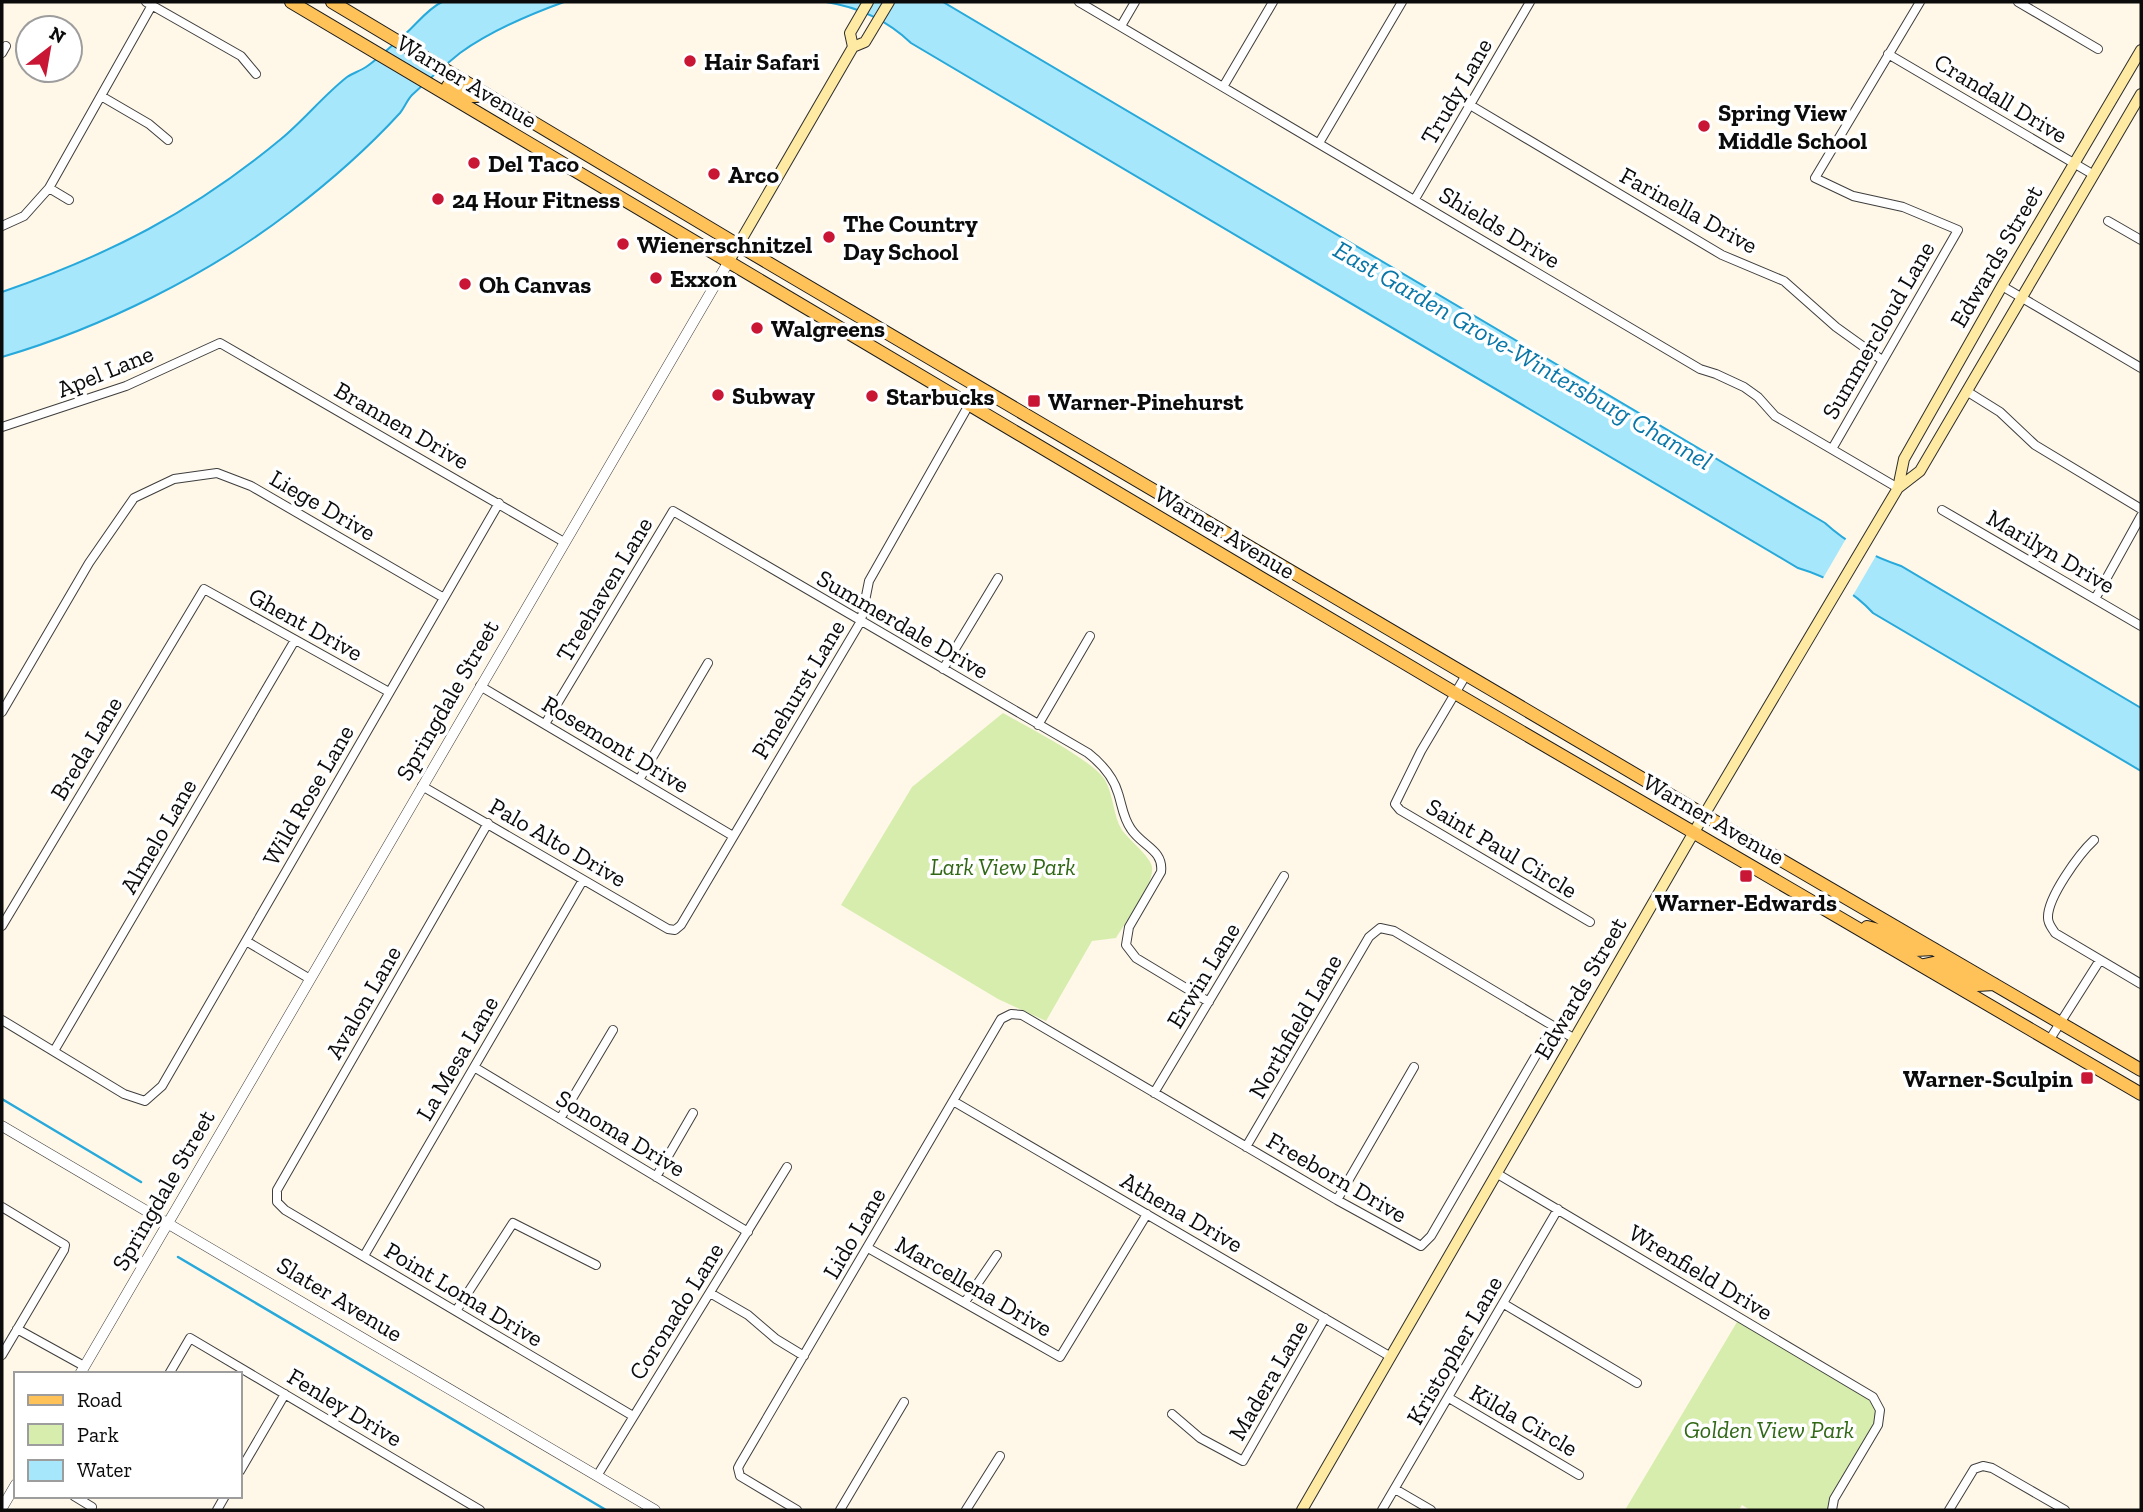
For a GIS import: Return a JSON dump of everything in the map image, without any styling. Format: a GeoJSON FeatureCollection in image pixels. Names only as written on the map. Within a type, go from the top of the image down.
{"type":"FeatureCollection","features":[{"type":"Feature","properties":{"kind":"main road","name":"Warner Avenue"},"geometry":{"type":"LineString","coordinates":[[331,2],[1466,675],[2141,1070]]}},
{"type":"Feature","properties":{"kind":"main road","name":"Springdale Street"},"geometry":{"type":"LineString","coordinates":[[853,47],[850,33],[868,2]]}},
{"type":"Feature","properties":{"kind":"main road","name":"Springdale Street"},"geometry":{"type":"LineString","coordinates":[[729,261],[853,47],[865,43],[889,2]]}},
{"type":"Feature","properties":{"kind":"main road","name":"Warner Avenue"},"geometry":{"type":"LineString","coordinates":[[297,3],[427,83],[1455,693],[2141,1094]]}},
{"type":"Feature","properties":{"kind":"main road","name":"Edwards Street"},"geometry":{"type":"LineString","coordinates":[[1302,1510],[1694,832],[1898,488],[1904,458],[2141,50]]}},
{"type":"Feature","properties":{"kind":"main road"},"geometry":{"type":"LineString","coordinates":[[427,83],[449,86],[467,96],[476,96],[479,90]]}},
{"type":"Feature","properties":{"kind":"main road","name":"Edwards Street"},"geometry":{"type":"LineString","coordinates":[[1898,488],[1920,471],[2141,94]]}},
{"type":"Feature","properties":{"kind":"main road"},"geometry":{"type":"LineString","coordinates":[[523,139],[534,122]]}},
{"type":"Feature","properties":{"kind":"main road"},"geometry":{"type":"LineString","coordinates":[[835,324],[843,317],[886,341],[909,346]]}},
{"type":"Feature","properties":{"kind":"main road"},"geometry":{"type":"LineString","coordinates":[[1855,925],[1882,931],[1915,950],[1934,948]]}},
{"type":"Feature","properties":{"kind":"main road"},"geometry":{"type":"LineString","coordinates":[[1924,965],[1938,962],[1977,985],[1994,984]]}},
{"type":"Feature","properties":{"kind":"street","name":"Shields Drive"},"geometry":{"type":"LineString","coordinates":[[1079,2],[1700,369],[1744,387],[1758,397],[1775,416],[1898,488]]}},
{"type":"Feature","properties":{"kind":"street"},"geometry":{"type":"LineString","coordinates":[[1121,26],[1135,2]]}},
{"type":"Feature","properties":{"kind":"street"},"geometry":{"type":"LineString","coordinates":[[1223,87],[1273,2]]}},
{"type":"Feature","properties":{"kind":"street"},"geometry":{"type":"LineString","coordinates":[[1319,143],[1402,2]]}},
{"type":"Feature","properties":{"kind":"street","name":"Trudy Lane"},"geometry":{"type":"LineString","coordinates":[[1415,199],[1530,2]]}},
{"type":"Feature","properties":{"kind":"street"},"geometry":{"type":"LineString","coordinates":[[1888,54],[1920,2]]}},
{"type":"Feature","properties":{"kind":"street"},"geometry":{"type":"LineString","coordinates":[[2018,2],[2098,49]]}},
{"type":"Feature","properties":{"kind":"street"},"geometry":{"type":"LineString","coordinates":[[2,226],[24,216],[48,188],[101,96],[149,4],[241,56],[256,74]]}},
{"type":"Feature","properties":{"kind":"street","name":"Crandall Drive"},"geometry":{"type":"LineString","coordinates":[[1888,54],[2094,175]]}},
{"type":"Feature","properties":{"kind":"street","name":"Summercloud Lane"},"geometry":{"type":"LineString","coordinates":[[1832,449],[1958,230],[1903,207],[1853,196],[1815,178],[1888,54]]}},
{"type":"Feature","properties":{"kind":"street"},"geometry":{"type":"LineString","coordinates":[[101,96],[149,124],[168,140]]}},
{"type":"Feature","properties":{"kind":"street","name":"Farinella Drive"},"geometry":{"type":"LineString","coordinates":[[1470,105],[1722,255],[1784,281],[1836,327],[1882,360]]}},
{"type":"Feature","properties":{"kind":"street"},"geometry":{"type":"LineString","coordinates":[[48,188],[69,200]]}},
{"type":"Feature","properties":{"kind":"street"},"geometry":{"type":"LineString","coordinates":[[2108,220],[2141,240]]}},
{"type":"Feature","properties":{"kind":"street","name":"Springdale Street"},"geometry":{"type":"LineString","coordinates":[[82,1370],[729,261]]}},
{"type":"Feature","properties":{"kind":"street"},"geometry":{"type":"LineString","coordinates":[[2002,286],[2141,368]]}},
{"type":"Feature","properties":{"kind":"street","name":"Brannen Drive"},"geometry":{"type":"LineString","coordinates":[[220,343],[564,541]]}},
{"type":"Feature","properties":{"kind":"street","name":"Apel Lane"},"geometry":{"type":"LineString","coordinates":[[2,427],[126,386],[220,343]]}},
{"type":"Feature","properties":{"kind":"street","name":"Pinehurst Lane"},"geometry":{"type":"LineString","coordinates":[[675,930],[681,925],[861,621],[869,581],[979,387]]}},
{"type":"Feature","properties":{"kind":"street"},"geometry":{"type":"LineString","coordinates":[[1968,392],[2000,412],[2035,445],[2141,509]]}},
{"type":"Feature","properties":{"kind":"street","name":"Liege Drive"},"geometry":{"type":"LineString","coordinates":[[2,712],[89,563],[134,498],[174,479],[216,473],[251,486],[444,598]]}},
{"type":"Feature","properties":{"kind":"street","name":"Wild Rose Lane"},"geometry":{"type":"LineString","coordinates":[[54,1051],[124,1094],[145,1101],[162,1086],[499,503]]}},
{"type":"Feature","properties":{"kind":"street","name":"Marilyn Drive"},"geometry":{"type":"LineString","coordinates":[[1942,510],[2141,626]]}},
{"type":"Feature","properties":{"kind":"street","name":"Summerdale Drive"},"geometry":{"type":"LineString","coordinates":[[673,511],[1088,754],[1110,775],[1131,830],[1158,855],[1162,864],[1161,872],[1129,927],[1126,945],[1136,958],[1209,1002]]}},
{"type":"Feature","properties":{"kind":"street","name":"Treehaven Lane"},"geometry":{"type":"LineString","coordinates":[[545,724],[673,511]]}},
{"type":"Feature","properties":{"kind":"street"},"geometry":{"type":"LineString","coordinates":[[2095,598],[2141,516]]}},
{"type":"Feature","properties":{"kind":"street"},"geometry":{"type":"LineString","coordinates":[[943,669],[998,578]]}},
{"type":"Feature","properties":{"kind":"street","name":"Ghent Drive"},"geometry":{"type":"LineString","coordinates":[[204,589],[389,692]]}},
{"type":"Feature","properties":{"kind":"street","name":"Breda Lane"},"geometry":{"type":"LineString","coordinates":[[2,926],[204,589]]}},
{"type":"Feature","properties":{"kind":"street"},"geometry":{"type":"LineString","coordinates":[[1038,725],[1090,636]]}},
{"type":"Feature","properties":{"kind":"street","name":"Almelo Lane"},"geometry":{"type":"LineString","coordinates":[[54,1051],[295,640]]}},
{"type":"Feature","properties":{"kind":"street"},"geometry":{"type":"LineString","coordinates":[[639,780],[708,663]]}},
{"type":"Feature","properties":{"kind":"street"},"geometry":{"type":"LineString","coordinates":[[1455,693],[1466,675]]}},
{"type":"Feature","properties":{"kind":"street","name":"Rosemont Drive"},"geometry":{"type":"LineString","coordinates":[[480,686],[733,836]]}},
{"type":"Feature","properties":{"kind":"street","name":"Saint Paul Circle"},"geometry":{"type":"LineString","coordinates":[[1455,693],[1395,804],[1590,922]]}},
{"type":"Feature","properties":{"kind":"street","name":"Palo Alto Drive"},"geometry":{"type":"LineString","coordinates":[[422,786],[668,929],[675,930]]}},
{"type":"Feature","properties":{"kind":"street","name":"Avalon Lane"},"geometry":{"type":"LineString","coordinates":[[278,1202],[277,1191],[488,824]]}},
{"type":"Feature","properties":{"kind":"street"},"geometry":{"type":"LineString","coordinates":[[2094,840],[2080,854],[2049,907],[2048,921],[2055,933],[2141,984]]}},
{"type":"Feature","properties":{"kind":"street","name":"Erwin Lane"},"geometry":{"type":"LineString","coordinates":[[1154,1093],[1284,876]]}},
{"type":"Feature","properties":{"kind":"street","name":"La Mesa Lane"},"geometry":{"type":"LineString","coordinates":[[364,1256],[583,880]]}},
{"type":"Feature","properties":{"kind":"street","name":"Northfield Lane"},"geometry":{"type":"LineString","coordinates":[[1246,1147],[1369,937],[1380,928],[1394,932],[1553,1026]]}},
{"type":"Feature","properties":{"kind":"street"},"geometry":{"type":"LineString","coordinates":[[246,941],[310,979]]}},
{"type":"Feature","properties":{"kind":"street"},"geometry":{"type":"LineString","coordinates":[[2050,1039],[2100,960]]}},
{"type":"Feature","properties":{"kind":"street","name":"Freeborn Drive"},"geometry":{"type":"LineString","coordinates":[[1011,1014],[1022,1015],[1337,1200],[1421,1246],[1427,1242],[1553,1026]]}},
{"type":"Feature","properties":{"kind":"street","name":"Lido Lane"},"geometry":{"type":"LineString","coordinates":[[797,1510],[740,1476],[738,1468],[1001,1019],[1011,1014]]}},
{"type":"Feature","properties":{"kind":"street"},"geometry":{"type":"LineString","coordinates":[[2,1020],[54,1051]]}},
{"type":"Feature","properties":{"kind":"street"},"geometry":{"type":"LineString","coordinates":[[1553,1026],[1575,1039]]}},
{"type":"Feature","properties":{"kind":"street"},"geometry":{"type":"LineString","coordinates":[[560,1119],[613,1030]]}},
{"type":"Feature","properties":{"kind":"street","name":"Sonoma Drive"},"geometry":{"type":"LineString","coordinates":[[474,1067],[748,1232]]}},
{"type":"Feature","properties":{"kind":"street"},"geometry":{"type":"LineString","coordinates":[[1337,1200],[1414,1067]]}},
{"type":"Feature","properties":{"kind":"street","name":"Athena Drive"},"geometry":{"type":"LineString","coordinates":[[953,1101],[1391,1357]]}},
{"type":"Feature","properties":{"kind":"street"},"geometry":{"type":"LineString","coordinates":[[656,1177],[693,1113]]}},
{"type":"Feature","properties":{"kind":"street","name":"Slater Avenue"},"geometry":{"type":"LineString","coordinates":[[2,1126],[655,1510]]}},
{"type":"Feature","properties":{"kind":"street","name":"Coronado Lane"},"geometry":{"type":"LineString","coordinates":[[597,1476],[788,1167]]}},
{"type":"Feature","properties":{"kind":"street","name":"Wrenfield Drive"},"geometry":{"type":"LineString","coordinates":[[1496,1173],[1873,1397],[1880,1409],[1878,1425],[1834,1499],[1832,1510]]}},
{"type":"Feature","properties":{"kind":"street","name":"Point Loma Drive"},"geometry":{"type":"LineString","coordinates":[[278,1202],[285,1210],[633,1416]]}},
{"type":"Feature","properties":{"kind":"street"},"geometry":{"type":"LineString","coordinates":[[2,1207],[65,1245],[64,1251],[2,1355]]}},
{"type":"Feature","properties":{"kind":"street","name":"Kristopher Lane"},"geometry":{"type":"LineString","coordinates":[[1382,1510],[1558,1209]]}},
{"type":"Feature","properties":{"kind":"street","name":"Marcellena Drive"},"geometry":{"type":"LineString","coordinates":[[868,1248],[1060,1357],[1147,1214]]}},
{"type":"Feature","properties":{"kind":"street"},"geometry":{"type":"LineString","coordinates":[[457,1311],[513,1223],[596,1265]]}},
{"type":"Feature","properties":{"kind":"street"},"geometry":{"type":"LineString","coordinates":[[965,1302],[997,1255]]}},
{"type":"Feature","properties":{"kind":"street"},"geometry":{"type":"LineString","coordinates":[[710,1293],[748,1315],[776,1339],[804,1356]]}},
{"type":"Feature","properties":{"kind":"street"},"geometry":{"type":"LineString","coordinates":[[1504,1304],[1637,1383]]}},
{"type":"Feature","properties":{"kind":"street","name":"Madera Lane"},"geometry":{"type":"LineString","coordinates":[[1171,1414],[1200,1438],[1244,1461],[1325,1318]]}},
{"type":"Feature","properties":{"kind":"street"},"geometry":{"type":"LineString","coordinates":[[17,1329],[82,1370]]}},
{"type":"Feature","properties":{"kind":"street","name":"Fenley Drive"},"geometry":{"type":"LineString","coordinates":[[170,1372],[190,1338],[480,1510]]}},
{"type":"Feature","properties":{"kind":"street"},"geometry":{"type":"LineString","coordinates":[[242,1468],[285,1394]]}},
{"type":"Feature","properties":{"kind":"street","name":"Kilda Circle"},"geometry":{"type":"LineString","coordinates":[[1449,1398],[1579,1475]]}},
{"type":"Feature","properties":{"kind":"street"},"geometry":{"type":"LineString","coordinates":[[840,1510],[904,1402]]}},
{"type":"Feature","properties":{"kind":"street"},"geometry":{"type":"LineString","coordinates":[[966,1510],[1000,1456]]}},
{"type":"Feature","properties":{"kind":"street"},"geometry":{"type":"LineString","coordinates":[[1949,1510],[1974,1469],[1983,1466],[1992,1468],[2065,1510]]}},
{"type":"Feature","properties":{"kind":"street"},"geometry":{"type":"LineString","coordinates":[[2,1508],[14,1487]]}},
{"type":"Feature","properties":{"kind":"street"},"geometry":{"type":"LineString","coordinates":[[1395,1489],[1431,1510]]}},
{"type":"Feature","properties":{"kind":"street"},"geometry":{"type":"LineString","coordinates":[[77,1498],[91,1509]]}},
{"type":"Feature","properties":{"kind":"green space","name":"Lark View Park"},"geometry":{"type":"Polygon","coordinates":[[[1003,713],[1058,744],[1098,772],[1108,786],[1122,830],[1148,858],[1152,867],[1144,893],[1116,938],[1092,941],[1046,1021],[998,999],[841,905],[912,787],[1003,713]]]}},
{"type":"Feature","properties":{"kind":"green space","name":"Golden View Park"},"geometry":{"type":"Polygon","coordinates":[[[1740,1317],[1873,1397],[1880,1410],[1878,1425],[1832,1510],[1750,1510],[1742,1505],[1739,1510],[1625,1510],[1740,1317]]]}},
{"type":"Feature","properties":{"kind":"water"},"geometry":{"type":"Polygon","coordinates":[[[442,2],[564,2],[510,24],[460,53],[412,95],[400,113],[333,177],[290,212],[224,257],[115,315],[2,357],[2,292],[114,247],[182,210],[281,139],[338,84],[376,60],[426,13],[442,2]]]}},
{"type":"Feature","properties":{"kind":"water","name":"East Garden Grove-Wintersburg Channel"},"geometry":{"type":"Polygon","coordinates":[[[826,2],[943,2],[1825,523],[1870,554],[1901,566],[2141,708],[2141,771],[1873,613],[1839,585],[1798,568],[911,43],[882,22],[850,7],[826,2]]]}},
{"type":"Feature","properties":{"kind":"pier"},"geometry":{"type":"Polygon","coordinates":[[[1847,537],[1877,554],[1852,597],[1822,580],[1847,537]]]}},
{"type":"Feature","properties":{"kind":"waterway"},"geometry":{"type":"LineString","coordinates":[[2,1099],[141,1182]]}},
{"type":"Feature","properties":{"kind":"waterway"},"geometry":{"type":"LineString","coordinates":[[178,1257],[606,1510]]}},
{"type":"Feature","properties":{"kind":"place","name":"Hair Safari"},"geometry":{"type":"Point","coordinates":[690,61]}},
{"type":"Feature","properties":{"kind":"place","name":"Spring View Middle School"},"geometry":{"type":"Point","coordinates":[1704,126]}},
{"type":"Feature","properties":{"kind":"place","name":"Del Taco"},"geometry":{"type":"Point","coordinates":[474,163]}},
{"type":"Feature","properties":{"kind":"place","name":"Arco"},"geometry":{"type":"Point","coordinates":[714,174]}},
{"type":"Feature","properties":{"kind":"place","name":"24 Hour Fitness"},"geometry":{"type":"Point","coordinates":[438,199]}},
{"type":"Feature","properties":{"kind":"place","name":"The Country Day School"},"geometry":{"type":"Point","coordinates":[829,237]}},
{"type":"Feature","properties":{"kind":"place","name":"Wienerschnitzel"},"geometry":{"type":"Point","coordinates":[623,244]}},
{"type":"Feature","properties":{"kind":"place","name":"Exxon"},"geometry":{"type":"Point","coordinates":[656,278]}},
{"type":"Feature","properties":{"kind":"place","name":"Oh Canvas"},"geometry":{"type":"Point","coordinates":[465,284]}},
{"type":"Feature","properties":{"kind":"place","name":"Walgreens"},"geometry":{"type":"Point","coordinates":[757,328]}},
{"type":"Feature","properties":{"kind":"place","name":"Subway"},"geometry":{"type":"Point","coordinates":[718,395]}},
{"type":"Feature","properties":{"kind":"place","name":"Starbucks"},"geometry":{"type":"Point","coordinates":[872,396]}},
{"type":"Feature","properties":{"kind":"place","name":"Warner-Pinehurst"},"geometry":{"type":"Point","coordinates":[1034,401]}},
{"type":"Feature","properties":{"kind":"place","name":"Warner-Edwards"},"geometry":{"type":"Point","coordinates":[1746,876]}},
{"type":"Feature","properties":{"kind":"place","name":"Warner-Sculpin"},"geometry":{"type":"Point","coordinates":[2087,1078]}}]}
